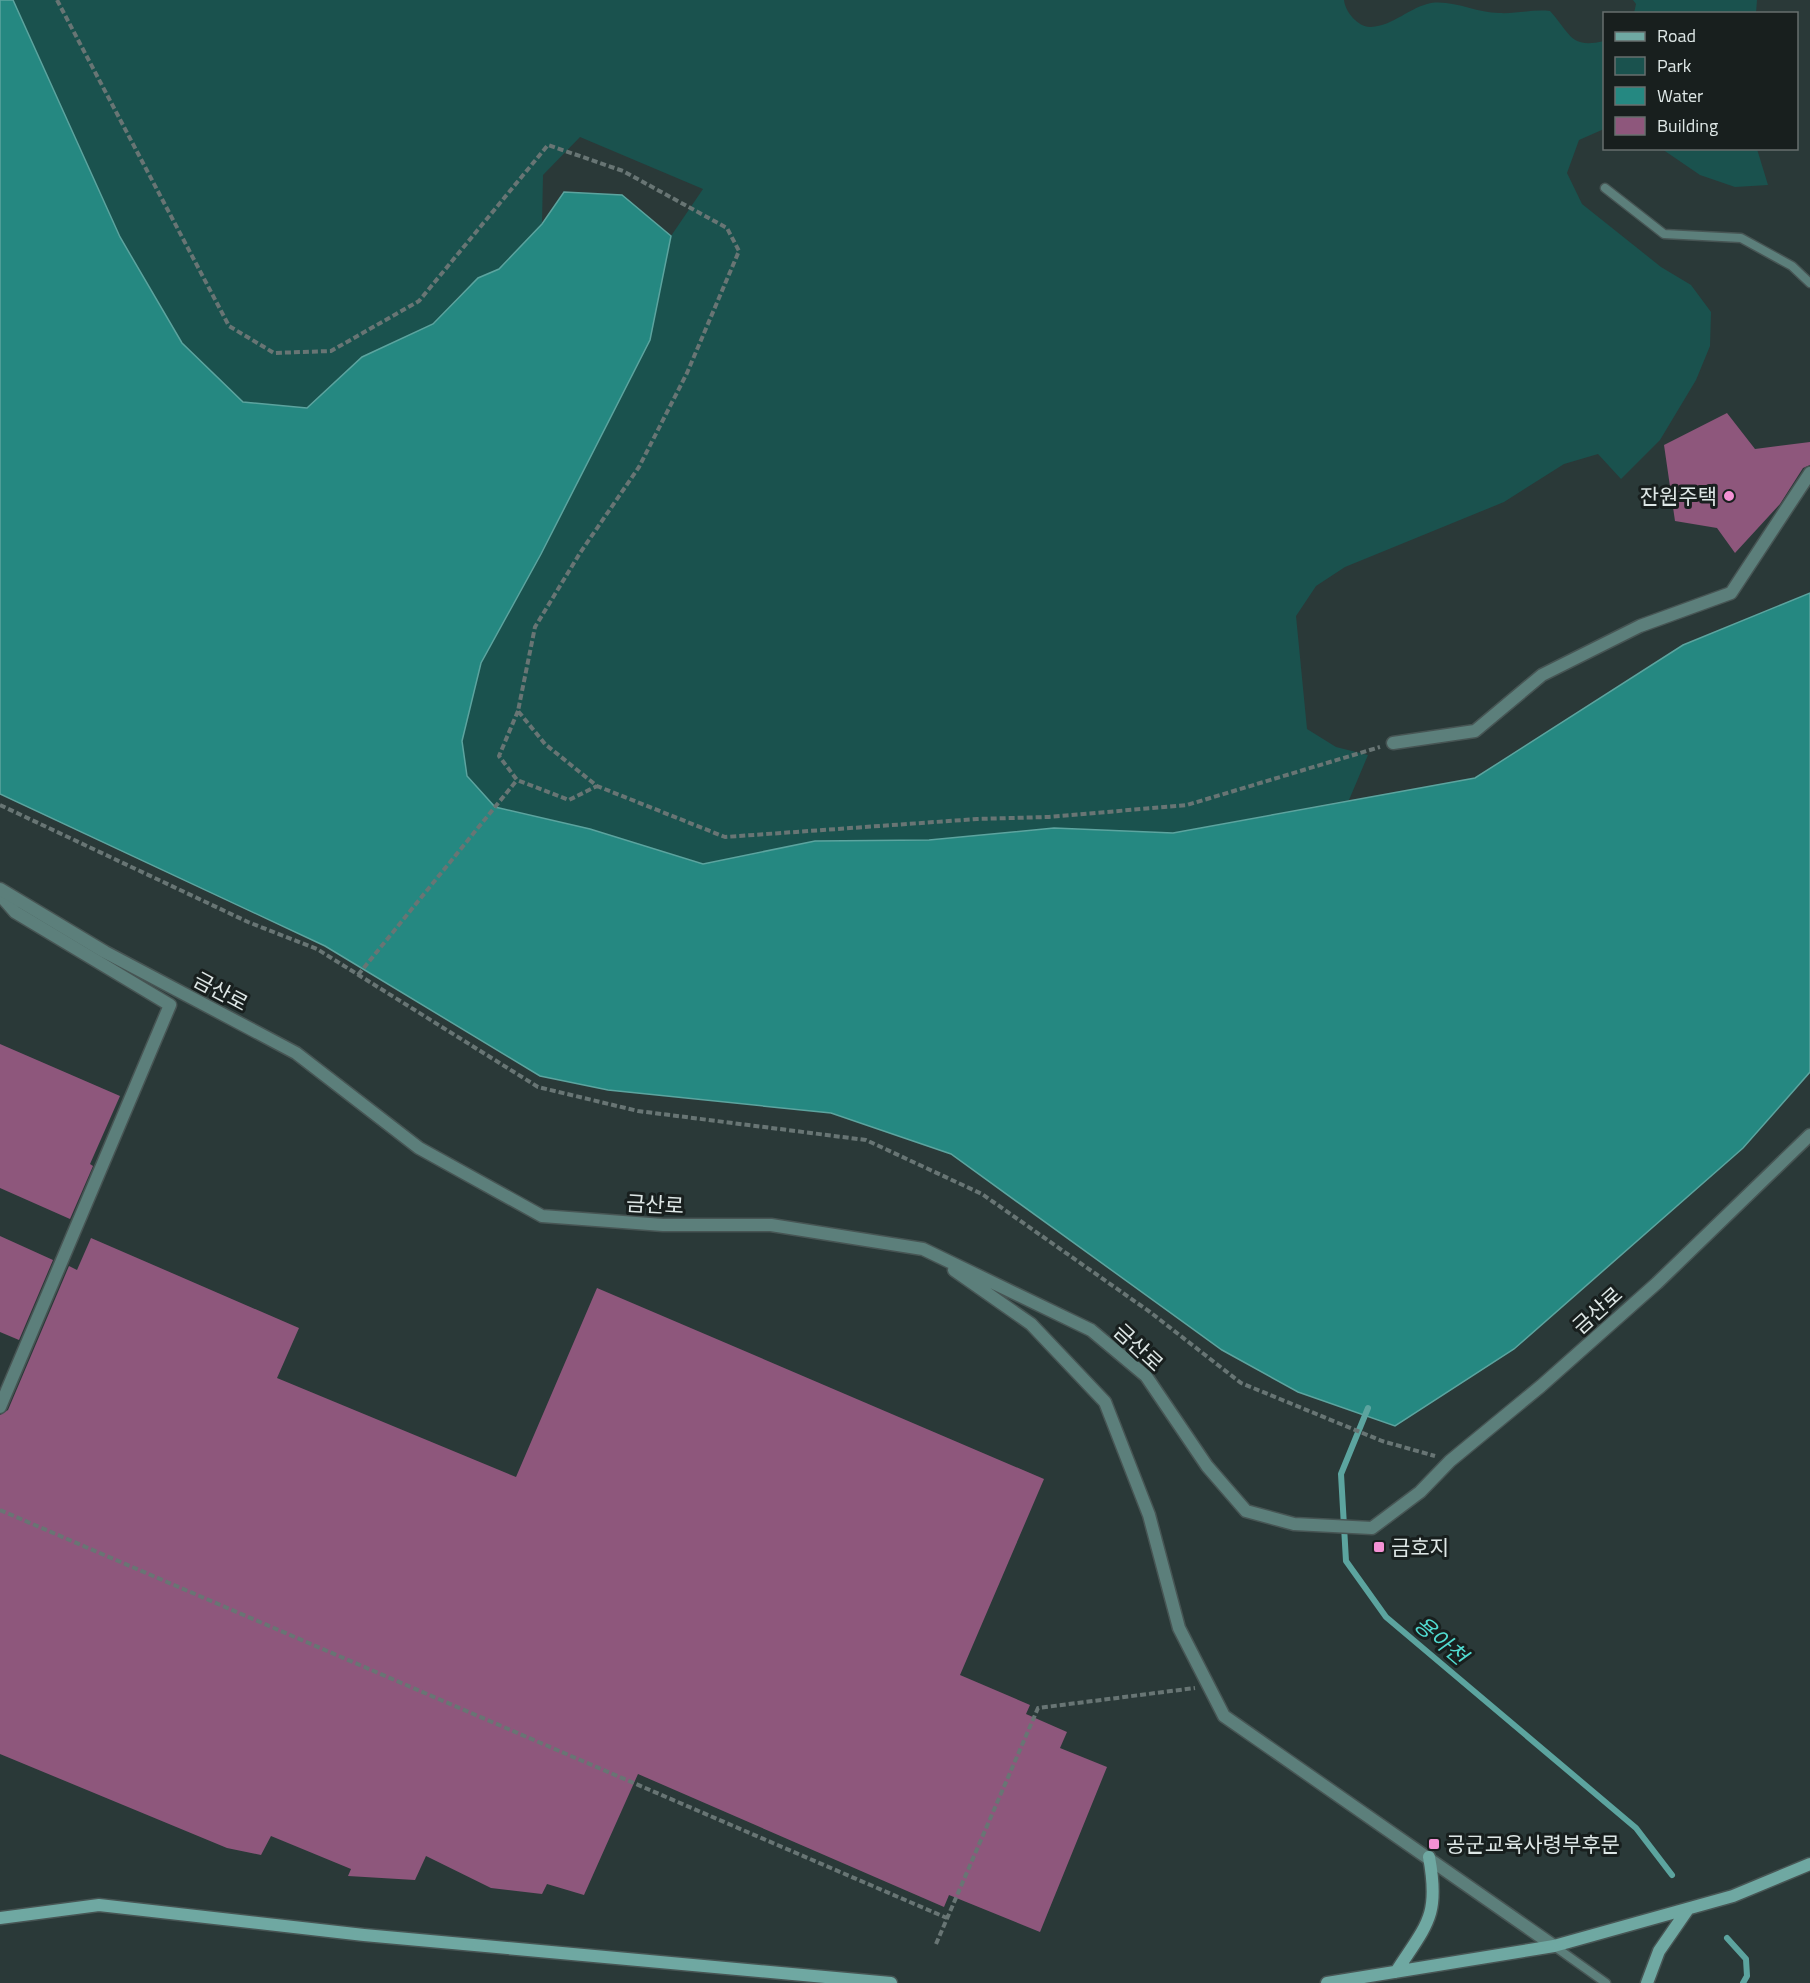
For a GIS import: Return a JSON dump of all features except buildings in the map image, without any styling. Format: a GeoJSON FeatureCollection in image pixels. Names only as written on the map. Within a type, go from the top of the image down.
{"type":"FeatureCollection","features":[{"type":"Feature","properties":{"kind":"main road"},"geometry":{"type":"LineString","coordinates":[[1396,1972],[1426,1926],[1434,1906],[1434,1885],[1429,1857]]}},
{"type":"Feature","properties":{"kind":"main road"},"geometry":{"type":"LineString","coordinates":[[1326,1983],[1554,1946],[1733,1896],[1810,1864]]}},
{"type":"Feature","properties":{"kind":"main road"},"geometry":{"type":"LineString","coordinates":[[0,1918],[99,1905],[364,1935],[891,1983]]}},
{"type":"Feature","properties":{"kind":"main road"},"geometry":{"type":"LineString","coordinates":[[1647,1983],[1659,1951],[1688,1909]]}},
{"type":"Feature","properties":{"kind":"street"},"geometry":{"type":"LineString","coordinates":[[1393,743],[1475,731],[1542,675],[1640,626],[1731,592],[1810,473]]}},
{"type":"Feature","properties":{"kind":"street","name":"금산로"},"geometry":{"type":"LineString","coordinates":[[0,890],[105,952],[296,1053],[419,1148],[543,1216],[663,1225],[771,1225],[923,1249],[1091,1330],[1146,1376],[1208,1466],[1246,1511],[1294,1524],[1372,1528],[1420,1492],[1450,1461],[1541,1386],[1657,1283],[1810,1135]]}},
{"type":"Feature","properties":{"kind":"street"},"geometry":{"type":"LineString","coordinates":[[0,895],[15,912],[170,1005],[0,1407]]}},
{"type":"Feature","properties":{"kind":"street"},"geometry":{"type":"LineString","coordinates":[[923,1249],[1031,1324],[1105,1402],[1149,1515],[1179,1628],[1224,1716],[1554,1946]]}},
{"type":"Feature","properties":{"kind":"lane"},"geometry":{"type":"LineString","coordinates":[[1605,188],[1664,234],[1741,238],[1792,266],[1810,283]]}},
{"type":"Feature","properties":{"kind":"lane"},"geometry":{"type":"LineString","coordinates":[[1554,1946],[1606,1983]]}},
{"type":"Feature","properties":{"kind":"path"},"geometry":{"type":"LineString","coordinates":[[57,0],[229,326],[274,353],[331,351],[418,301],[548,145],[623,171],[727,228],[739,251],[687,374],[639,467],[580,553],[535,627],[518,711],[499,756],[518,780],[568,800],[597,786]]}},
{"type":"Feature","properties":{"kind":"path"},"geometry":{"type":"LineString","coordinates":[[518,711],[545,744],[597,786],[725,837],[977,819],[1049,817],[1187,805],[1393,743]]}},
{"type":"Feature","properties":{"kind":"path"},"geometry":{"type":"LineString","coordinates":[[358,975],[518,780]]}},
{"type":"Feature","properties":{"kind":"path"},"geometry":{"type":"LineString","coordinates":[[0,805],[248,922],[317,950],[538,1087],[638,1111],[866,1140],[982,1194],[1150,1312],[1240,1383],[1382,1441],[1450,1461]]}},
{"type":"Feature","properties":{"kind":"path"},"geometry":{"type":"LineString","coordinates":[[0,1510],[947,1918]]}},
{"type":"Feature","properties":{"kind":"path"},"geometry":{"type":"LineString","coordinates":[[936,1944],[1038,1707],[1209,1687]]}},
{"type":"Feature","properties":{"kind":"green space"},"geometry":{"type":"Polygon","coordinates":[[[13,0],[1344,0],[1353,18],[1366,27],[1387,23],[1423,5],[1449,3],[1490,12],[1550,11],[1572,38],[1584,43],[1603,41],[1603,129],[1579,140],[1567,173],[1582,204],[1661,267],[1691,285],[1711,312],[1710,346],[1696,380],[1660,440],[1621,479],[1598,454],[1564,464],[1504,502],[1345,567],[1316,586],[1296,616],[1307,729],[1336,747],[1368,755],[1349,800],[1173,833],[1054,828],[929,840],[815,841],[703,864],[590,829],[495,807],[467,776],[462,741],[481,663],[541,554],[650,340],[671,236],[703,189],[580,137],[543,175],[542,224],[499,269],[478,278],[433,325],[362,357],[307,408],[243,402],[182,343],[120,237],[13,0]]]}},
{"type":"Feature","properties":{"kind":"green space"},"geometry":{"type":"Polygon","coordinates":[[[1633,0],[1757,0],[1756,12],[1634,12],[1636,4],[1633,0]]]}},
{"type":"Feature","properties":{"kind":"green space"},"geometry":{"type":"Polygon","coordinates":[[[1663,150],[1757,150],[1768,185],[1735,187],[1700,175],[1663,150]]]}},
{"type":"Feature","properties":{"kind":"water"},"geometry":{"type":"Polygon","coordinates":[[[0,0],[13,0],[120,237],[182,343],[243,402],[307,408],[362,357],[433,324],[478,278],[499,269],[542,224],[564,192],[622,195],[671,236],[650,340],[541,554],[481,663],[462,741],[467,776],[495,807],[590,829],[703,864],[815,841],[929,840],[1054,828],[1173,833],[1475,778],[1683,645],[1810,593],[1810,1072],[1743,1148],[1514,1349],[1395,1426],[1298,1392],[1222,1350],[951,1154],[831,1113],[608,1090],[540,1076],[325,946],[0,794],[0,0]]]}},
{"type":"Feature","properties":{"kind":"waterway","name":"용아천"},"geometry":{"type":"LineString","coordinates":[[1368,1408],[1341,1474],[1346,1561],[1386,1617],[1636,1828],[1672,1875]]}},
{"type":"Feature","properties":{"kind":"waterway","name":"용아천"},"geometry":{"type":"LineString","coordinates":[[1727,1938],[1746,1959],[1747,1976],[1743,1983]]}},
{"type":"Feature","properties":{"kind":"place","name":"잔원주택"},"geometry":{"type":"Point","coordinates":[1729,496]}},
{"type":"Feature","properties":{"kind":"place","name":"금호지"},"geometry":{"type":"Point","coordinates":[1379,1547]}},
{"type":"Feature","properties":{"kind":"place","name":"공군교육사령부후문"},"geometry":{"type":"Point","coordinates":[1434,1844]}}]}
